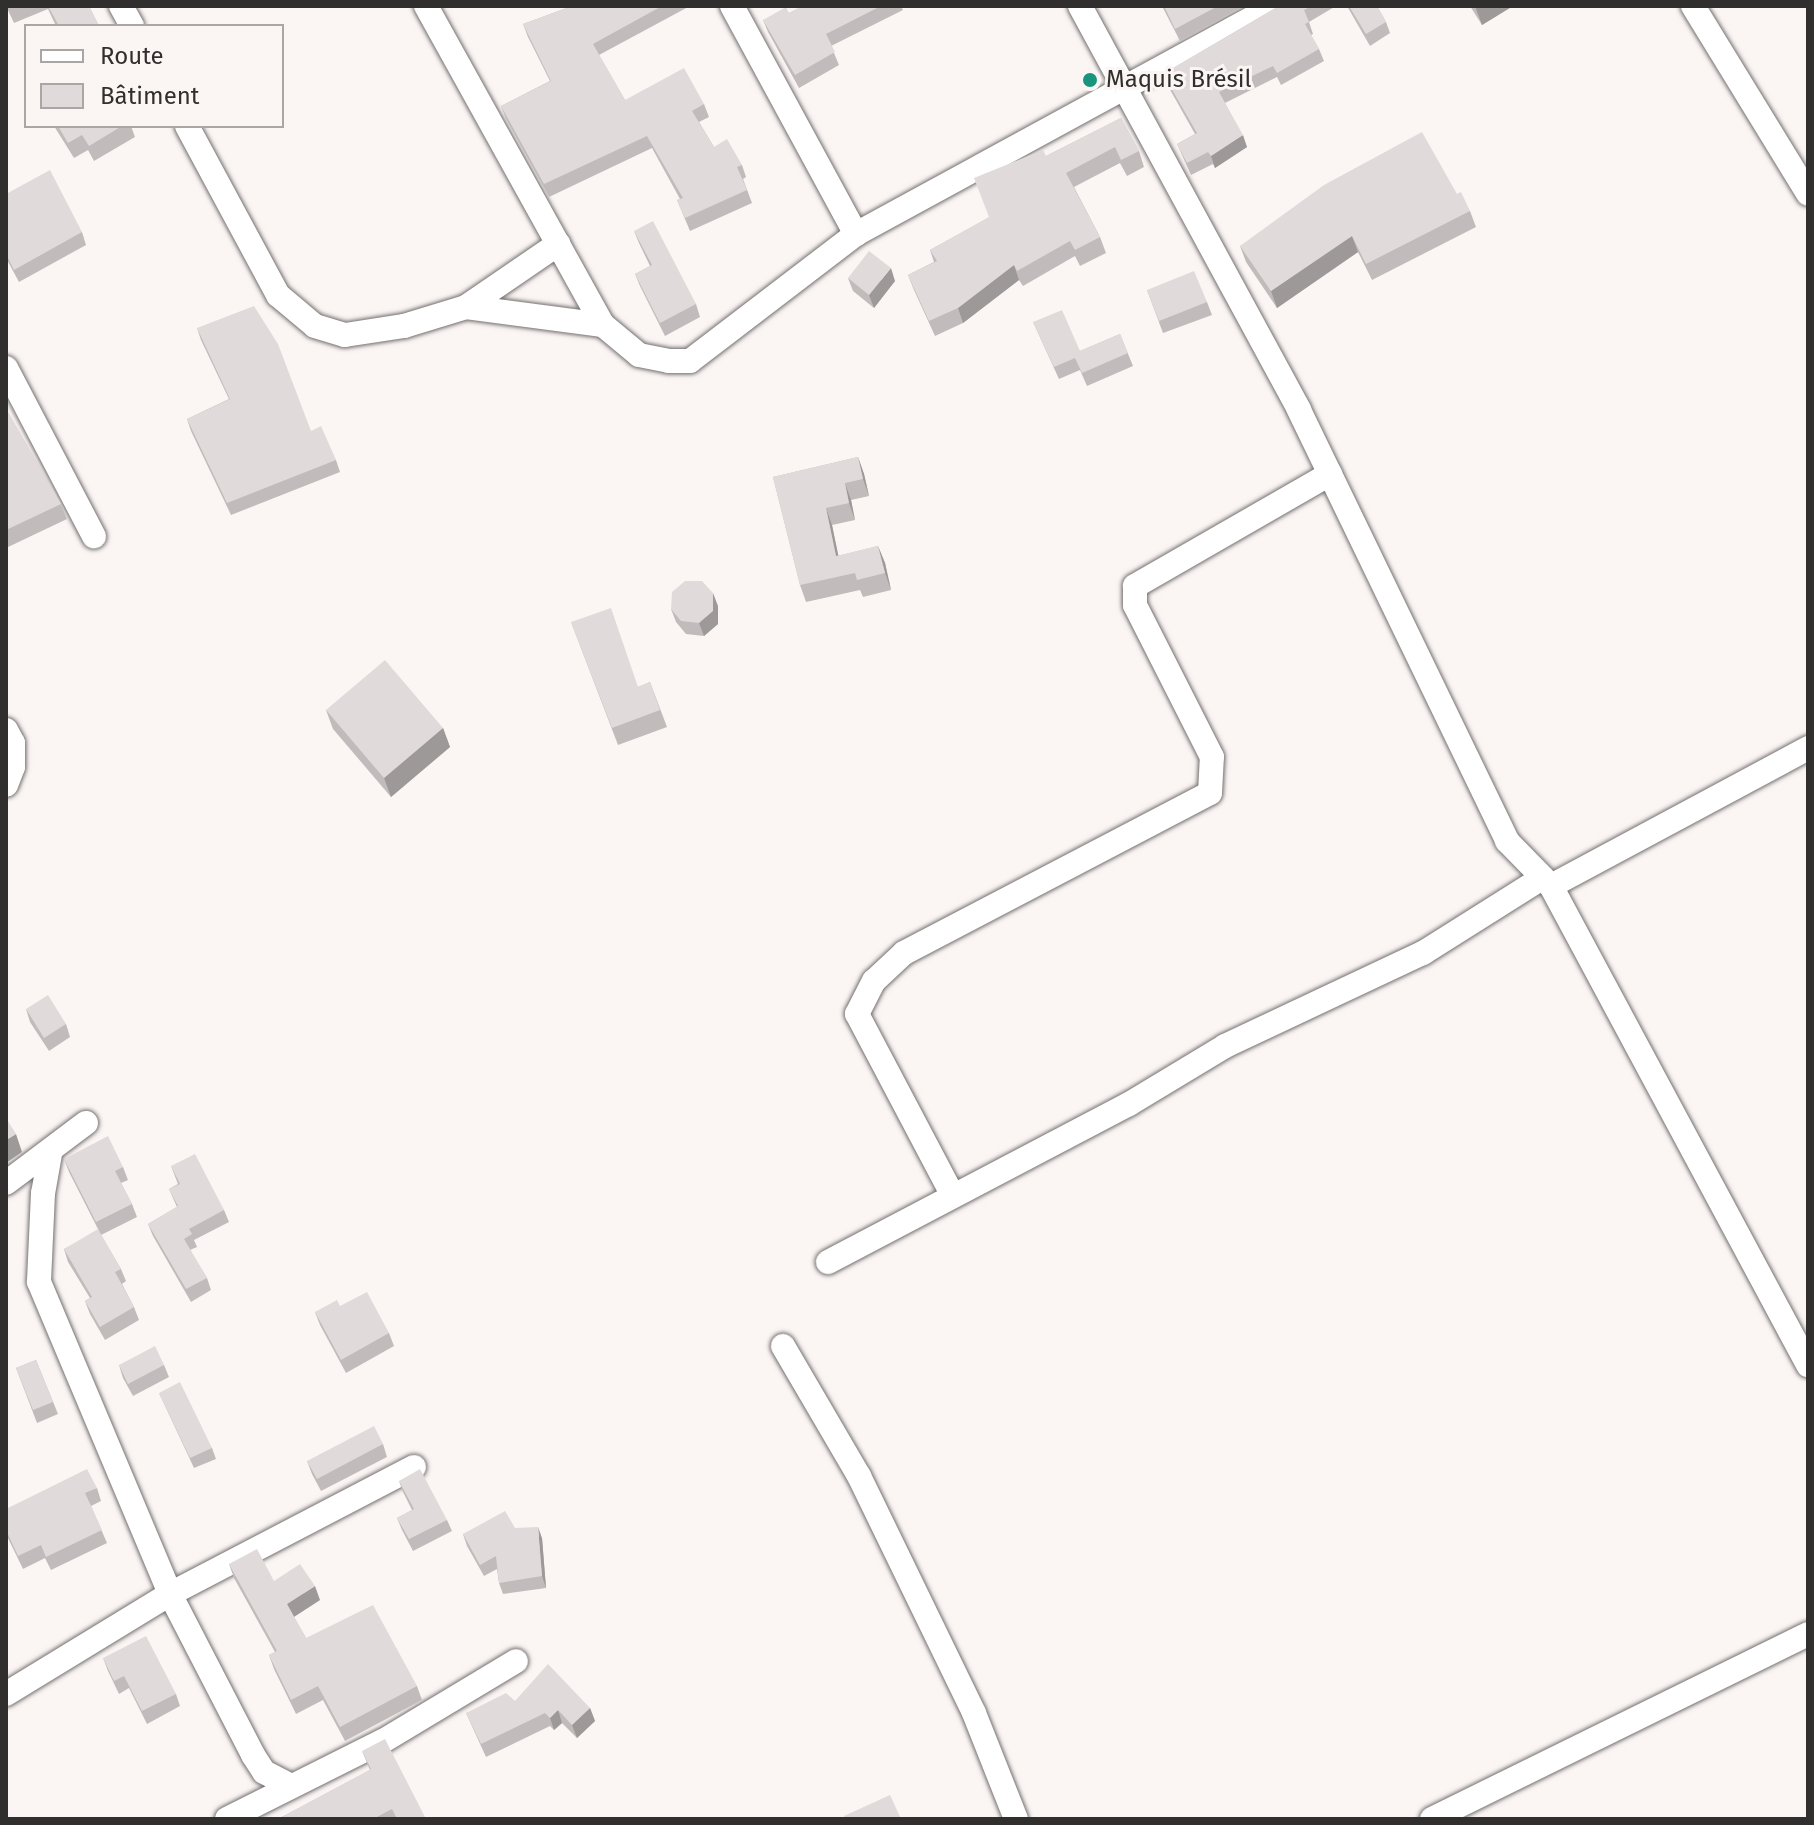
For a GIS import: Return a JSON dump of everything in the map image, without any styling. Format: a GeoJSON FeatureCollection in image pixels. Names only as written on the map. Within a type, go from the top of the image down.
{"type":"FeatureCollection","features":[{"type":"Feature","properties":{"kind":"street"},"geometry":{"type":"LineString","coordinates":[[121,6],[131,24]]}},
{"type":"Feature","properties":{"kind":"street"},"geometry":{"type":"LineString","coordinates":[[426,6],[603,325],[639,355],[690,361],[856,234],[1275,6]]}},
{"type":"Feature","properties":{"kind":"street"},"geometry":{"type":"LineString","coordinates":[[732,6],[856,234]]}},
{"type":"Feature","properties":{"kind":"street"},"geometry":{"type":"LineString","coordinates":[[1080,6],[1243,302],[1330,474],[1507,841],[1546,882],[1808,1365]]}},
{"type":"Feature","properties":{"kind":"street"},"geometry":{"type":"LineString","coordinates":[[1693,6],[1808,194]]}},
{"type":"Feature","properties":{"kind":"street"},"geometry":{"type":"LineString","coordinates":[[188,128],[278,295],[315,326],[345,335],[404,326],[466,307],[558,244]]}},
{"type":"Feature","properties":{"kind":"street"},"geometry":{"type":"LineString","coordinates":[[466,307],[603,325]]}},
{"type":"Feature","properties":{"kind":"street"},"geometry":{"type":"LineString","coordinates":[[6,368],[94,536]]}},
{"type":"Feature","properties":{"kind":"street"},"geometry":{"type":"LineString","coordinates":[[953,1196],[857,1014],[874,981],[904,953],[1210,793],[1212,757],[1135,605],[1135,586],[1330,474]]}},
{"type":"Feature","properties":{"kind":"street"},"geometry":{"type":"LineString","coordinates":[[6,730],[13,743],[13,767],[6,785]]}},
{"type":"Feature","properties":{"kind":"street"},"geometry":{"type":"LineString","coordinates":[[828,1262],[1129,1104],[1225,1046],[1423,953],[1546,882],[1808,748]]}},
{"type":"Feature","properties":{"kind":"street"},"geometry":{"type":"LineString","coordinates":[[6,1183],[50,1154],[86,1123]]}},
{"type":"Feature","properties":{"kind":"street"},"geometry":{"type":"LineString","coordinates":[[50,1154],[43,1193],[39,1282],[170,1594],[253,1755],[264,1772],[291,1786]]}},
{"type":"Feature","properties":{"kind":"street"},"geometry":{"type":"LineString","coordinates":[[783,1346],[859,1476],[974,1713],[1016,1819]]}},
{"type":"Feature","properties":{"kind":"street"},"geometry":{"type":"LineString","coordinates":[[6,1694],[170,1594],[414,1467]]}},
{"type":"Feature","properties":{"kind":"street"},"geometry":{"type":"LineString","coordinates":[[1432,1819],[1808,1634]]}},
{"type":"Feature","properties":{"kind":"street"},"geometry":{"type":"LineString","coordinates":[[227,1819],[383,1741],[516,1661]]}},
{"type":"Feature","properties":{"kind":"building"},"geometry":{"type":"Polygon","coordinates":[[[48,6],[89,6],[98,24],[58,24],[48,6]]]}},
{"type":"Feature","properties":{"kind":"building"},"geometry":{"type":"Polygon","coordinates":[[[572,6],[662,6],[593,44],[625,100],[684,68],[704,104],[692,111],[714,147],[727,139],[742,165],[737,167],[747,190],[685,218],[677,200],[683,198],[647,136],[544,184],[501,106],[551,81],[523,24],[572,6]]]}},
{"type":"Feature","properties":{"kind":"building"},"geometry":{"type":"Polygon","coordinates":[[[803,6],[881,6],[826,34],[835,52],[795,75],[763,20],[786,7],[789,13],[803,6]]]}},
{"type":"Feature","properties":{"kind":"building"},"geometry":{"type":"Polygon","coordinates":[[[1164,6],[1218,6],[1175,29],[1164,6]]]}},
{"type":"Feature","properties":{"kind":"building"},"geometry":{"type":"Polygon","coordinates":[[[1279,6],[1312,6],[1304,10],[1309,22],[1305,24],[1319,49],[1277,73],[1273,66],[1219,92],[1243,135],[1211,156],[1208,152],[1187,163],[1177,144],[1197,133],[1163,74],[1279,6]]]}},
{"type":"Feature","properties":{"kind":"building"},"geometry":{"type":"Polygon","coordinates":[[[1349,6],[1377,6],[1386,22],[1366,34],[1349,6]]]}},
{"type":"Feature","properties":{"kind":"building"},"geometry":{"type":"Polygon","coordinates":[[[1121,118],[1139,151],[1121,160],[1115,147],[1066,173],[1100,237],[1075,250],[1070,241],[1017,271],[1014,265],[958,308],[929,321],[908,275],[937,261],[930,250],[989,217],[974,178],[1043,150],[1046,156],[1121,118]]]}},
{"type":"Feature","properties":{"kind":"building"},"geometry":{"type":"Polygon","coordinates":[[[59,128],[119,128],[89,146],[82,135],[68,143],[59,128]]]}},
{"type":"Feature","properties":{"kind":"building"},"geometry":{"type":"Polygon","coordinates":[[[1422,132],[1470,211],[1366,264],[1352,236],[1271,291],[1240,246],[1324,185],[1422,132]]]}},
{"type":"Feature","properties":{"kind":"building"},"geometry":{"type":"Polygon","coordinates":[[[50,170],[82,232],[14,270],[6,254],[6,194],[50,170]]]}},
{"type":"Feature","properties":{"kind":"building"},"geometry":{"type":"Polygon","coordinates":[[[653,221],[696,304],[660,323],[635,274],[652,265],[634,231],[653,221]]]}},
{"type":"Feature","properties":{"kind":"building"},"geometry":{"type":"Polygon","coordinates":[[[869,251],[891,268],[869,295],[848,278],[869,251]]]}},
{"type":"Feature","properties":{"kind":"building"},"geometry":{"type":"Polygon","coordinates":[[[1194,271],[1207,302],[1159,321],[1147,290],[1194,271]]]}},
{"type":"Feature","properties":{"kind":"building"},"geometry":{"type":"Polygon","coordinates":[[[254,306],[278,344],[311,431],[321,426],[336,460],[227,503],[187,419],[230,399],[197,328],[254,306]]]}},
{"type":"Feature","properties":{"kind":"building"},"geometry":{"type":"Polygon","coordinates":[[[1062,310],[1080,351],[1120,334],[1128,353],[1082,373],[1075,358],[1054,367],[1033,322],[1062,310]]]}},
{"type":"Feature","properties":{"kind":"building"},"geometry":{"type":"Polygon","coordinates":[[[6,409],[61,504],[6,530],[6,409]]]}},
{"type":"Feature","properties":{"kind":"building"},"geometry":{"type":"Polygon","coordinates":[[[858,457],[863,479],[845,483],[849,503],[826,508],[836,556],[878,546],[885,573],[857,580],[855,573],[800,585],[773,477],[858,457]]]}},
{"type":"Feature","properties":{"kind":"building"},"geometry":{"type":"Polygon","coordinates":[[[685,581],[702,581],[713,593],[713,611],[699,623],[681,621],[671,609],[672,592],[685,581]]]}},
{"type":"Feature","properties":{"kind":"building"},"geometry":{"type":"Polygon","coordinates":[[[611,608],[638,687],[650,682],[660,710],[612,728],[571,622],[611,608]]]}},
{"type":"Feature","properties":{"kind":"building"},"geometry":{"type":"Polygon","coordinates":[[[385,660],[443,728],[384,778],[326,710],[385,660]]]}},
{"type":"Feature","properties":{"kind":"building"},"geometry":{"type":"Polygon","coordinates":[[[48,995],[66,1024],[44,1038],[26,1009],[48,995]]]}},
{"type":"Feature","properties":{"kind":"building"},"geometry":{"type":"Polygon","coordinates":[[[6,1118],[16,1134],[6,1140],[6,1118]]]}},
{"type":"Feature","properties":{"kind":"building"},"geometry":{"type":"Polygon","coordinates":[[[108,1136],[123,1167],[115,1171],[132,1204],[96,1222],[64,1159],[108,1136]]]}},
{"type":"Feature","properties":{"kind":"building"},"geometry":{"type":"Polygon","coordinates":[[[195,1154],[224,1210],[189,1229],[192,1234],[184,1239],[207,1278],[186,1289],[148,1224],[178,1206],[169,1189],[180,1184],[171,1166],[195,1154]]]}},
{"type":"Feature","properties":{"kind":"building"},"geometry":{"type":"Polygon","coordinates":[[[98,1229],[121,1269],[115,1272],[134,1307],[100,1327],[85,1301],[92,1297],[64,1249],[98,1229]]]}},
{"type":"Feature","properties":{"kind":"building"},"geometry":{"type":"Polygon","coordinates":[[[367,1292],[389,1333],[341,1360],[315,1312],[337,1300],[340,1306],[367,1292]]]}},
{"type":"Feature","properties":{"kind":"building"},"geometry":{"type":"Polygon","coordinates":[[[155,1346],[164,1365],[128,1384],[119,1365],[155,1346]]]}},
{"type":"Feature","properties":{"kind":"building"},"geometry":{"type":"Polygon","coordinates":[[[36,1360],[53,1402],[33,1410],[16,1368],[36,1360]]]}},
{"type":"Feature","properties":{"kind":"building"},"geometry":{"type":"Polygon","coordinates":[[[180,1382],[212,1448],[190,1458],[159,1393],[180,1382]]]}},
{"type":"Feature","properties":{"kind":"building"},"geometry":{"type":"Polygon","coordinates":[[[374,1426],[383,1444],[317,1479],[307,1461],[374,1426]]]}},
{"type":"Feature","properties":{"kind":"building"},"geometry":{"type":"Polygon","coordinates":[[[87,1469],[97,1488],[85,1493],[102,1530],[46,1557],[41,1545],[18,1556],[6,1530],[6,1509],[87,1469]]]}},
{"type":"Feature","properties":{"kind":"building"},"geometry":{"type":"Polygon","coordinates":[[[420,1469],[447,1520],[409,1539],[397,1518],[414,1509],[399,1481],[420,1469]]]}},
{"type":"Feature","properties":{"kind":"building"},"geometry":{"type":"Polygon","coordinates":[[[505,1511],[515,1528],[538,1527],[542,1576],[499,1583],[496,1556],[480,1565],[463,1534],[505,1511]]]}},
{"type":"Feature","properties":{"kind":"building"},"geometry":{"type":"Polygon","coordinates":[[[257,1549],[274,1581],[300,1564],[315,1586],[287,1604],[306,1638],[373,1605],[417,1686],[340,1727],[318,1686],[291,1700],[269,1655],[277,1651],[229,1564],[257,1549]]]}},
{"type":"Feature","properties":{"kind":"building"},"geometry":{"type":"Polygon","coordinates":[[[146,1636],[176,1694],[142,1711],[124,1676],[114,1681],[103,1658],[146,1636]]]}},
{"type":"Feature","properties":{"kind":"building"},"geometry":{"type":"Polygon","coordinates":[[[548,1664],[590,1708],[572,1725],[558,1710],[550,1718],[545,1713],[481,1744],[466,1713],[506,1693],[515,1701],[548,1664]]]}},
{"type":"Feature","properties":{"kind":"building"},"geometry":{"type":"Polygon","coordinates":[[[385,1739],[426,1819],[397,1819],[392,1809],[373,1819],[278,1819],[371,1769],[362,1751],[385,1739]]]}},
{"type":"Feature","properties":{"kind":"building"},"geometry":{"type":"Polygon","coordinates":[[[890,1795],[901,1819],[846,1819],[844,1816],[890,1795]]]}},
{"type":"Feature","properties":{"kind":"place","name":"Maquis Brésil"},"geometry":{"type":"Point","coordinates":[1090,80]}}]}
